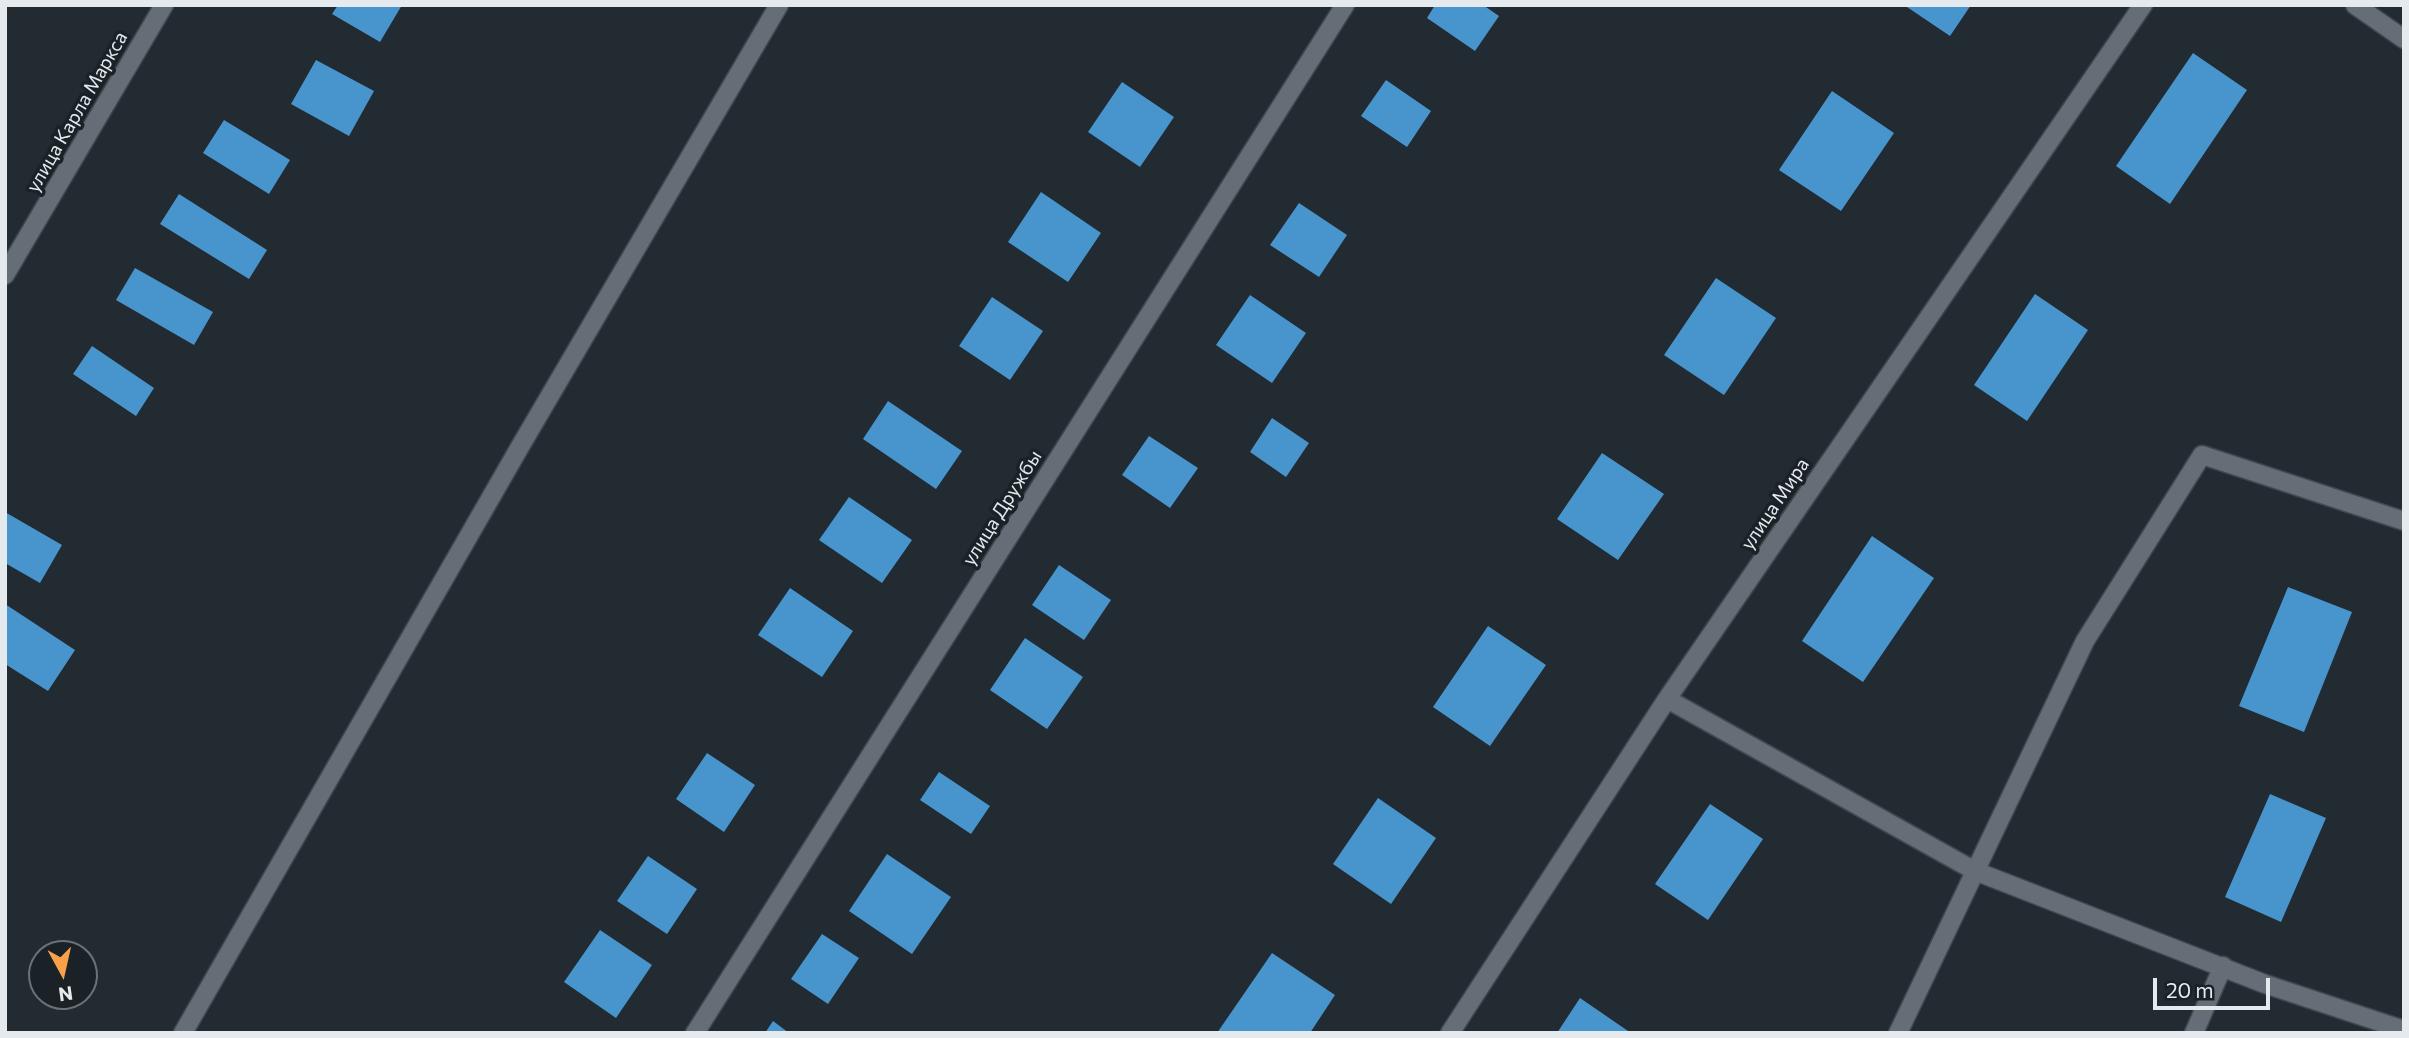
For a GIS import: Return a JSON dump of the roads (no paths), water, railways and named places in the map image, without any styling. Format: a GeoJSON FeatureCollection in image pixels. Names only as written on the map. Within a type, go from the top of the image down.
{"type":"FeatureCollection","features":[{"type":"Feature","properties":{"kind":"street","name":"улица Карла Маркса"},"geometry":{"type":"LineString","coordinates":[[5,275],[164,5]]}},
{"type":"Feature","properties":{"kind":"street"},"geometry":{"type":"LineString","coordinates":[[183,1033],[521,445],[779,5]]}},
{"type":"Feature","properties":{"kind":"street","name":"улица Дружбы"},"geometry":{"type":"LineString","coordinates":[[695,1033],[1345,5]]}},
{"type":"Feature","properties":{"kind":"street","name":"улица Мира"},"geometry":{"type":"LineString","coordinates":[[1450,1033],[1667,699],[2143,5]]}},
{"type":"Feature","properties":{"kind":"street"},"geometry":{"type":"LineString","coordinates":[[2355,5],[2404,39]]}},
{"type":"Feature","properties":{"kind":"street"},"geometry":{"type":"LineString","coordinates":[[1898,1033],[2084,641],[2202,455],[2404,521]]}},
{"type":"Feature","properties":{"kind":"street"},"geometry":{"type":"LineString","coordinates":[[1667,699],[1975,871],[2265,984],[2404,1030]]}},
{"type":"Feature","properties":{"kind":"street"},"geometry":{"type":"LineString","coordinates":[[2194,1033],[2223,966]]}}]}
